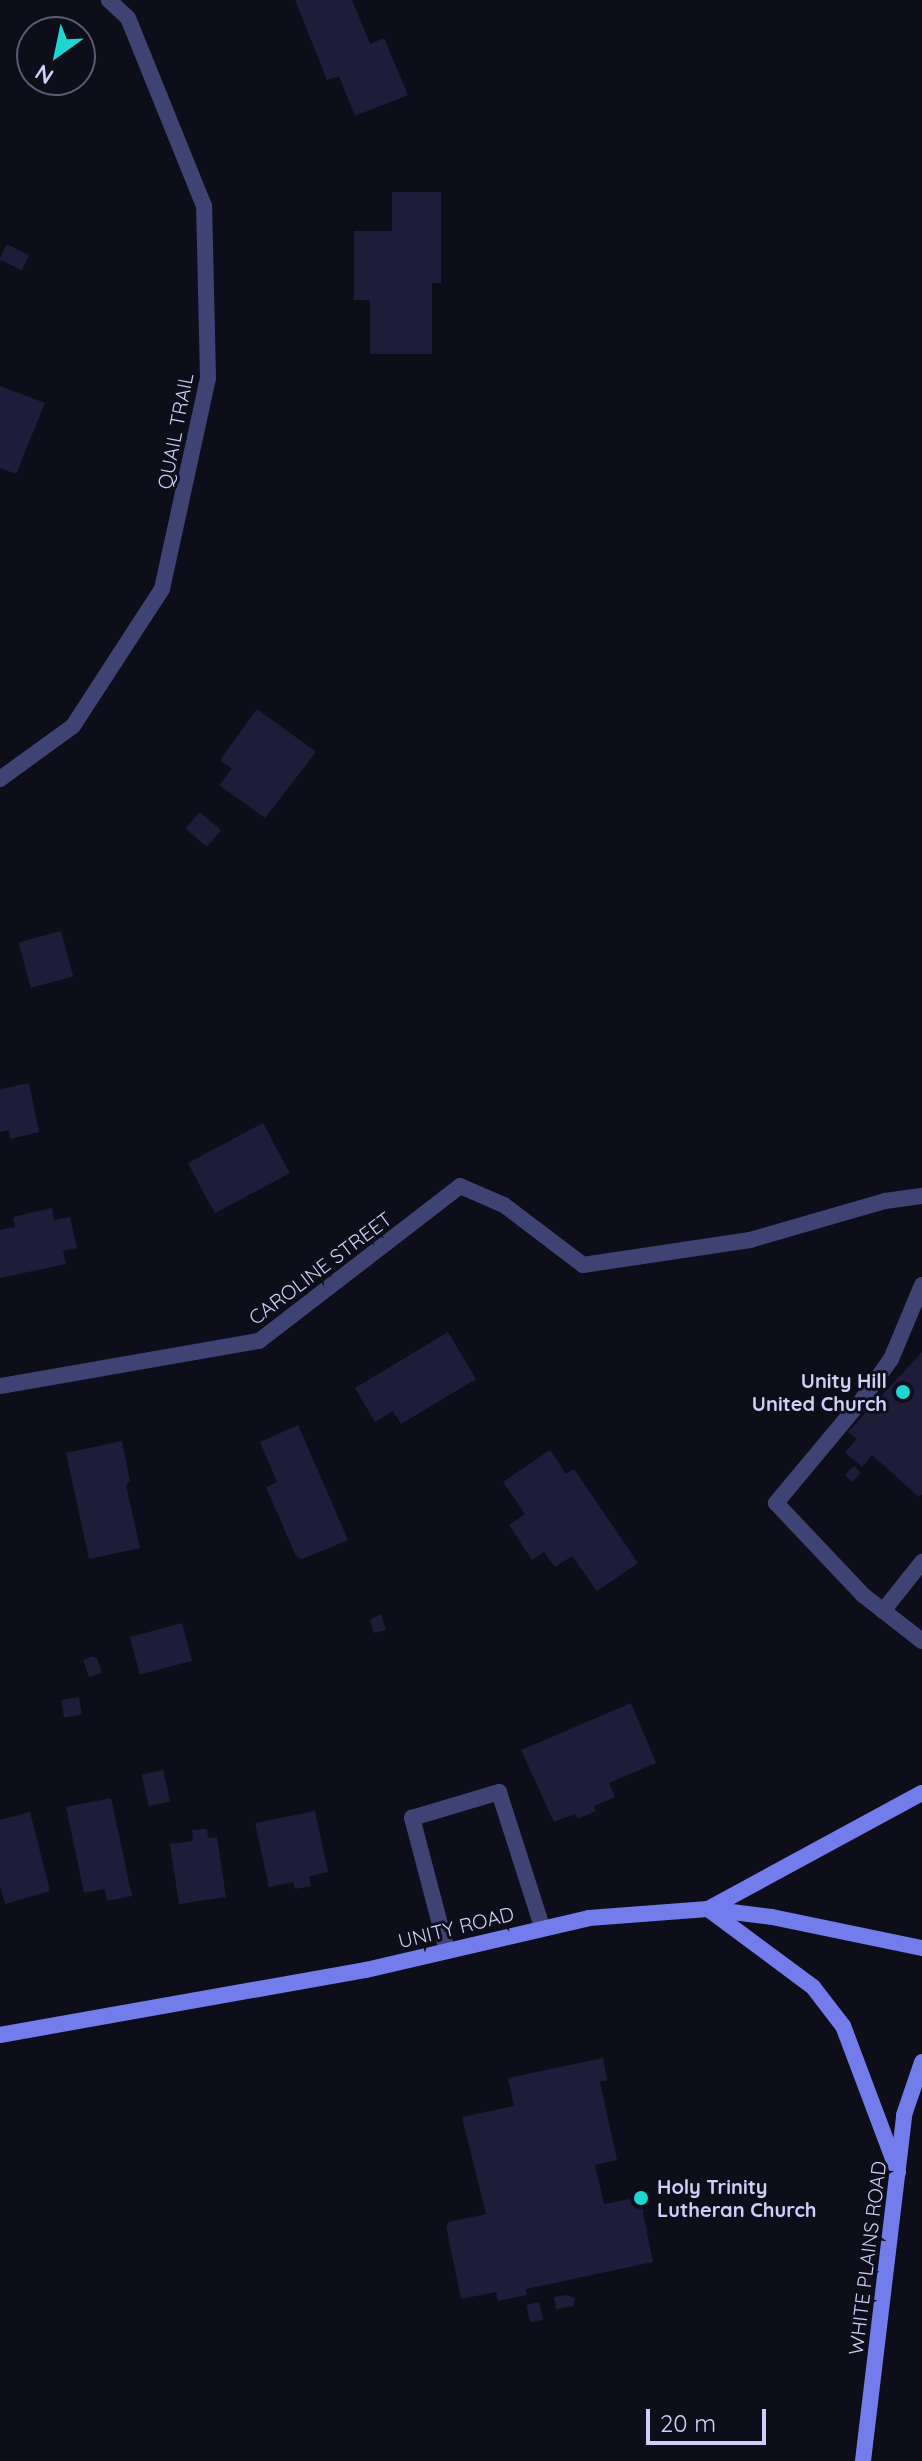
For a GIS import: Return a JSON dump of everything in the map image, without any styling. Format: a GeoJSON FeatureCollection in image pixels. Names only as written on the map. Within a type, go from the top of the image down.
{"type":"FeatureCollection","features":[{"type":"Feature","properties":{"kind":"main road"},"geometry":{"type":"LineString","coordinates":[[898,2172],[843,2026],[813,1987],[708,1909],[922,1793]]}},
{"type":"Feature","properties":{"kind":"main road","name":"UNITY ROAD"},"geometry":{"type":"LineString","coordinates":[[0,2035],[366,1970],[589,1918],[708,1909],[772,1917],[922,1948]]}},
{"type":"Feature","properties":{"kind":"main road","name":"WHITE PLAINS ROAD"},"geometry":{"type":"LineString","coordinates":[[863,2461],[904,2115],[922,2062]]}},
{"type":"Feature","properties":{"kind":"street","name":"QUAIL TRAIL"},"geometry":{"type":"LineString","coordinates":[[0,779],[73,726],[162,589],[208,378],[204,206],[128,18],[109,0]]}},
{"type":"Feature","properties":{"kind":"street","name":"CAROLINE STREET"},"geometry":{"type":"LineString","coordinates":[[0,1386],[259,1341],[460,1186],[504,1205],[583,1265],[750,1240],[885,1201],[922,1196]]}},
{"type":"Feature","properties":{"kind":"street"},"geometry":{"type":"LineString","coordinates":[[922,1285],[891,1359],[861,1401],[776,1503],[863,1595],[922,1641]]}},
{"type":"Feature","properties":{"kind":"street"},"geometry":{"type":"LineString","coordinates":[[883,1611],[922,1562]]}},
{"type":"Feature","properties":{"kind":"street"},"geometry":{"type":"LineString","coordinates":[[447,1951],[412,1818],[499,1792],[542,1927]]}},
{"type":"Feature","properties":{"kind":"building"},"geometry":{"type":"Polygon","coordinates":[[[295,0],[352,0],[370,44],[384,38],[408,95],[355,116],[339,76],[327,80],[295,0]]]}},
{"type":"Feature","properties":{"kind":"building"},"geometry":{"type":"Polygon","coordinates":[[[392,192],[441,192],[441,283],[432,283],[432,354],[370,354],[370,300],[354,300],[354,231],[392,231],[392,192]]]}},
{"type":"Feature","properties":{"kind":"building"},"geometry":{"type":"Polygon","coordinates":[[[7,244],[29,255],[22,270],[0,260],[7,244]]]}},
{"type":"Feature","properties":{"kind":"building"},"geometry":{"type":"Polygon","coordinates":[[[0,386],[45,403],[16,474],[0,468],[0,386]]]}},
{"type":"Feature","properties":{"kind":"building"},"geometry":{"type":"Polygon","coordinates":[[[257,709],[316,752],[265,818],[219,785],[232,769],[220,760],[257,709]]]}},
{"type":"Feature","properties":{"kind":"building"},"geometry":{"type":"Polygon","coordinates":[[[200,812],[221,830],[207,847],[186,829],[200,812]]]}},
{"type":"Feature","properties":{"kind":"building"},"geometry":{"type":"Polygon","coordinates":[[[61,931],[73,976],[31,988],[18,942],[61,931]]]}},
{"type":"Feature","properties":{"kind":"building"},"geometry":{"type":"Polygon","coordinates":[[[29,1083],[39,1132],[10,1139],[9,1130],[0,1132],[0,1089],[29,1083]]]}},
{"type":"Feature","properties":{"kind":"building"},"geometry":{"type":"Polygon","coordinates":[[[263,1123],[290,1173],[215,1213],[188,1163],[263,1123]]]}},
{"type":"Feature","properties":{"kind":"building"},"geometry":{"type":"Polygon","coordinates":[[[52,1208],[54,1220],[70,1217],[77,1248],[63,1251],[66,1264],[0,1278],[0,1230],[15,1227],[13,1217],[52,1208]]]}},
{"type":"Feature","properties":{"kind":"building"},"geometry":{"type":"Polygon","coordinates":[[[448,1332],[476,1379],[401,1424],[393,1411],[375,1422],[355,1388],[448,1332]]]}},
{"type":"Feature","properties":{"kind":"building","name":"Unity Hill United Church"},"geometry":{"type":"Polygon","coordinates":[[[922,1352],[922,1494],[919,1497],[872,1455],[862,1467],[845,1452],[857,1439],[848,1432],[922,1352]]]}},
{"type":"Feature","properties":{"kind":"building"},"geometry":{"type":"Polygon","coordinates":[[[298,1425],[348,1540],[302,1559],[296,1556],[266,1487],[277,1482],[260,1442],[298,1425]]]}},
{"type":"Feature","properties":{"kind":"building"},"geometry":{"type":"Polygon","coordinates":[[[122,1441],[130,1481],[126,1485],[140,1548],[89,1559],[66,1453],[122,1441]]]}},
{"type":"Feature","properties":{"kind":"building"},"geometry":{"type":"Polygon","coordinates":[[[550,1450],[566,1474],[574,1469],[638,1563],[597,1591],[572,1556],[555,1567],[544,1552],[532,1560],[509,1525],[525,1514],[503,1482],[550,1450]]]}},
{"type":"Feature","properties":{"kind":"building"},"geometry":{"type":"Polygon","coordinates":[[[854,1466],[861,1473],[852,1482],[845,1475],[854,1466]]]}},
{"type":"Feature","properties":{"kind":"building"},"geometry":{"type":"Polygon","coordinates":[[[381,1614],[386,1630],[374,1633],[370,1620],[381,1614]]]}},
{"type":"Feature","properties":{"kind":"building"},"geometry":{"type":"Polygon","coordinates":[[[182,1623],[192,1661],[140,1675],[130,1637],[182,1623]]]}},
{"type":"Feature","properties":{"kind":"building"},"geometry":{"type":"Polygon","coordinates":[[[97,1658],[102,1673],[89,1677],[83,1660],[97,1658]]]}},
{"type":"Feature","properties":{"kind":"building"},"geometry":{"type":"Polygon","coordinates":[[[79,1697],[82,1715],[64,1718],[61,1700],[79,1697]]]}},
{"type":"Feature","properties":{"kind":"building"},"geometry":{"type":"Polygon","coordinates":[[[631,1703],[656,1763],[609,1783],[615,1797],[594,1806],[596,1811],[577,1819],[575,1814],[554,1822],[521,1750],[631,1703]]]}},
{"type":"Feature","properties":{"kind":"building"},"geometry":{"type":"Polygon","coordinates":[[[163,1770],[170,1801],[149,1806],[142,1775],[163,1770]]]}},
{"type":"Feature","properties":{"kind":"building"},"geometry":{"type":"Polygon","coordinates":[[[111,1798],[132,1896],[107,1901],[105,1889],[84,1893],[66,1807],[111,1798]]]}},
{"type":"Feature","properties":{"kind":"building"},"geometry":{"type":"Polygon","coordinates":[[[315,1811],[328,1872],[309,1876],[311,1886],[295,1889],[293,1882],[269,1887],[255,1823],[315,1811]]]}},
{"type":"Feature","properties":{"kind":"building"},"geometry":{"type":"Polygon","coordinates":[[[30,1812],[50,1891],[5,1904],[0,1885],[0,1820],[30,1812]]]}},
{"type":"Feature","properties":{"kind":"building"},"geometry":{"type":"Polygon","coordinates":[[[207,1829],[208,1838],[217,1837],[226,1897],[179,1904],[170,1844],[193,1841],[192,1830],[207,1829]]]}},
{"type":"Feature","properties":{"kind":"building"},"geometry":{"type":"Polygon","coordinates":[[[603,2058],[607,2080],[600,2082],[617,2160],[595,2165],[604,2204],[640,2197],[653,2262],[526,2289],[527,2295],[498,2301],[496,2292],[461,2299],[446,2226],[449,2222],[486,2214],[462,2117],[514,2106],[508,2078],[603,2058]]]}},
{"type":"Feature","properties":{"kind":"building"},"geometry":{"type":"Polygon","coordinates":[[[566,2295],[575,2298],[574,2306],[556,2309],[554,2297],[566,2295]]]}},
{"type":"Feature","properties":{"kind":"building"},"geometry":{"type":"Polygon","coordinates":[[[539,2302],[543,2320],[530,2322],[526,2305],[539,2302]]]}},
{"type":"Feature","properties":{"kind":"place","name":"Unity Hill United Church"},"geometry":{"type":"Point","coordinates":[903,1392]}},
{"type":"Feature","properties":{"kind":"place","name":"Holy Trinity Lutheran Church"},"geometry":{"type":"Point","coordinates":[641,2198]}}]}
